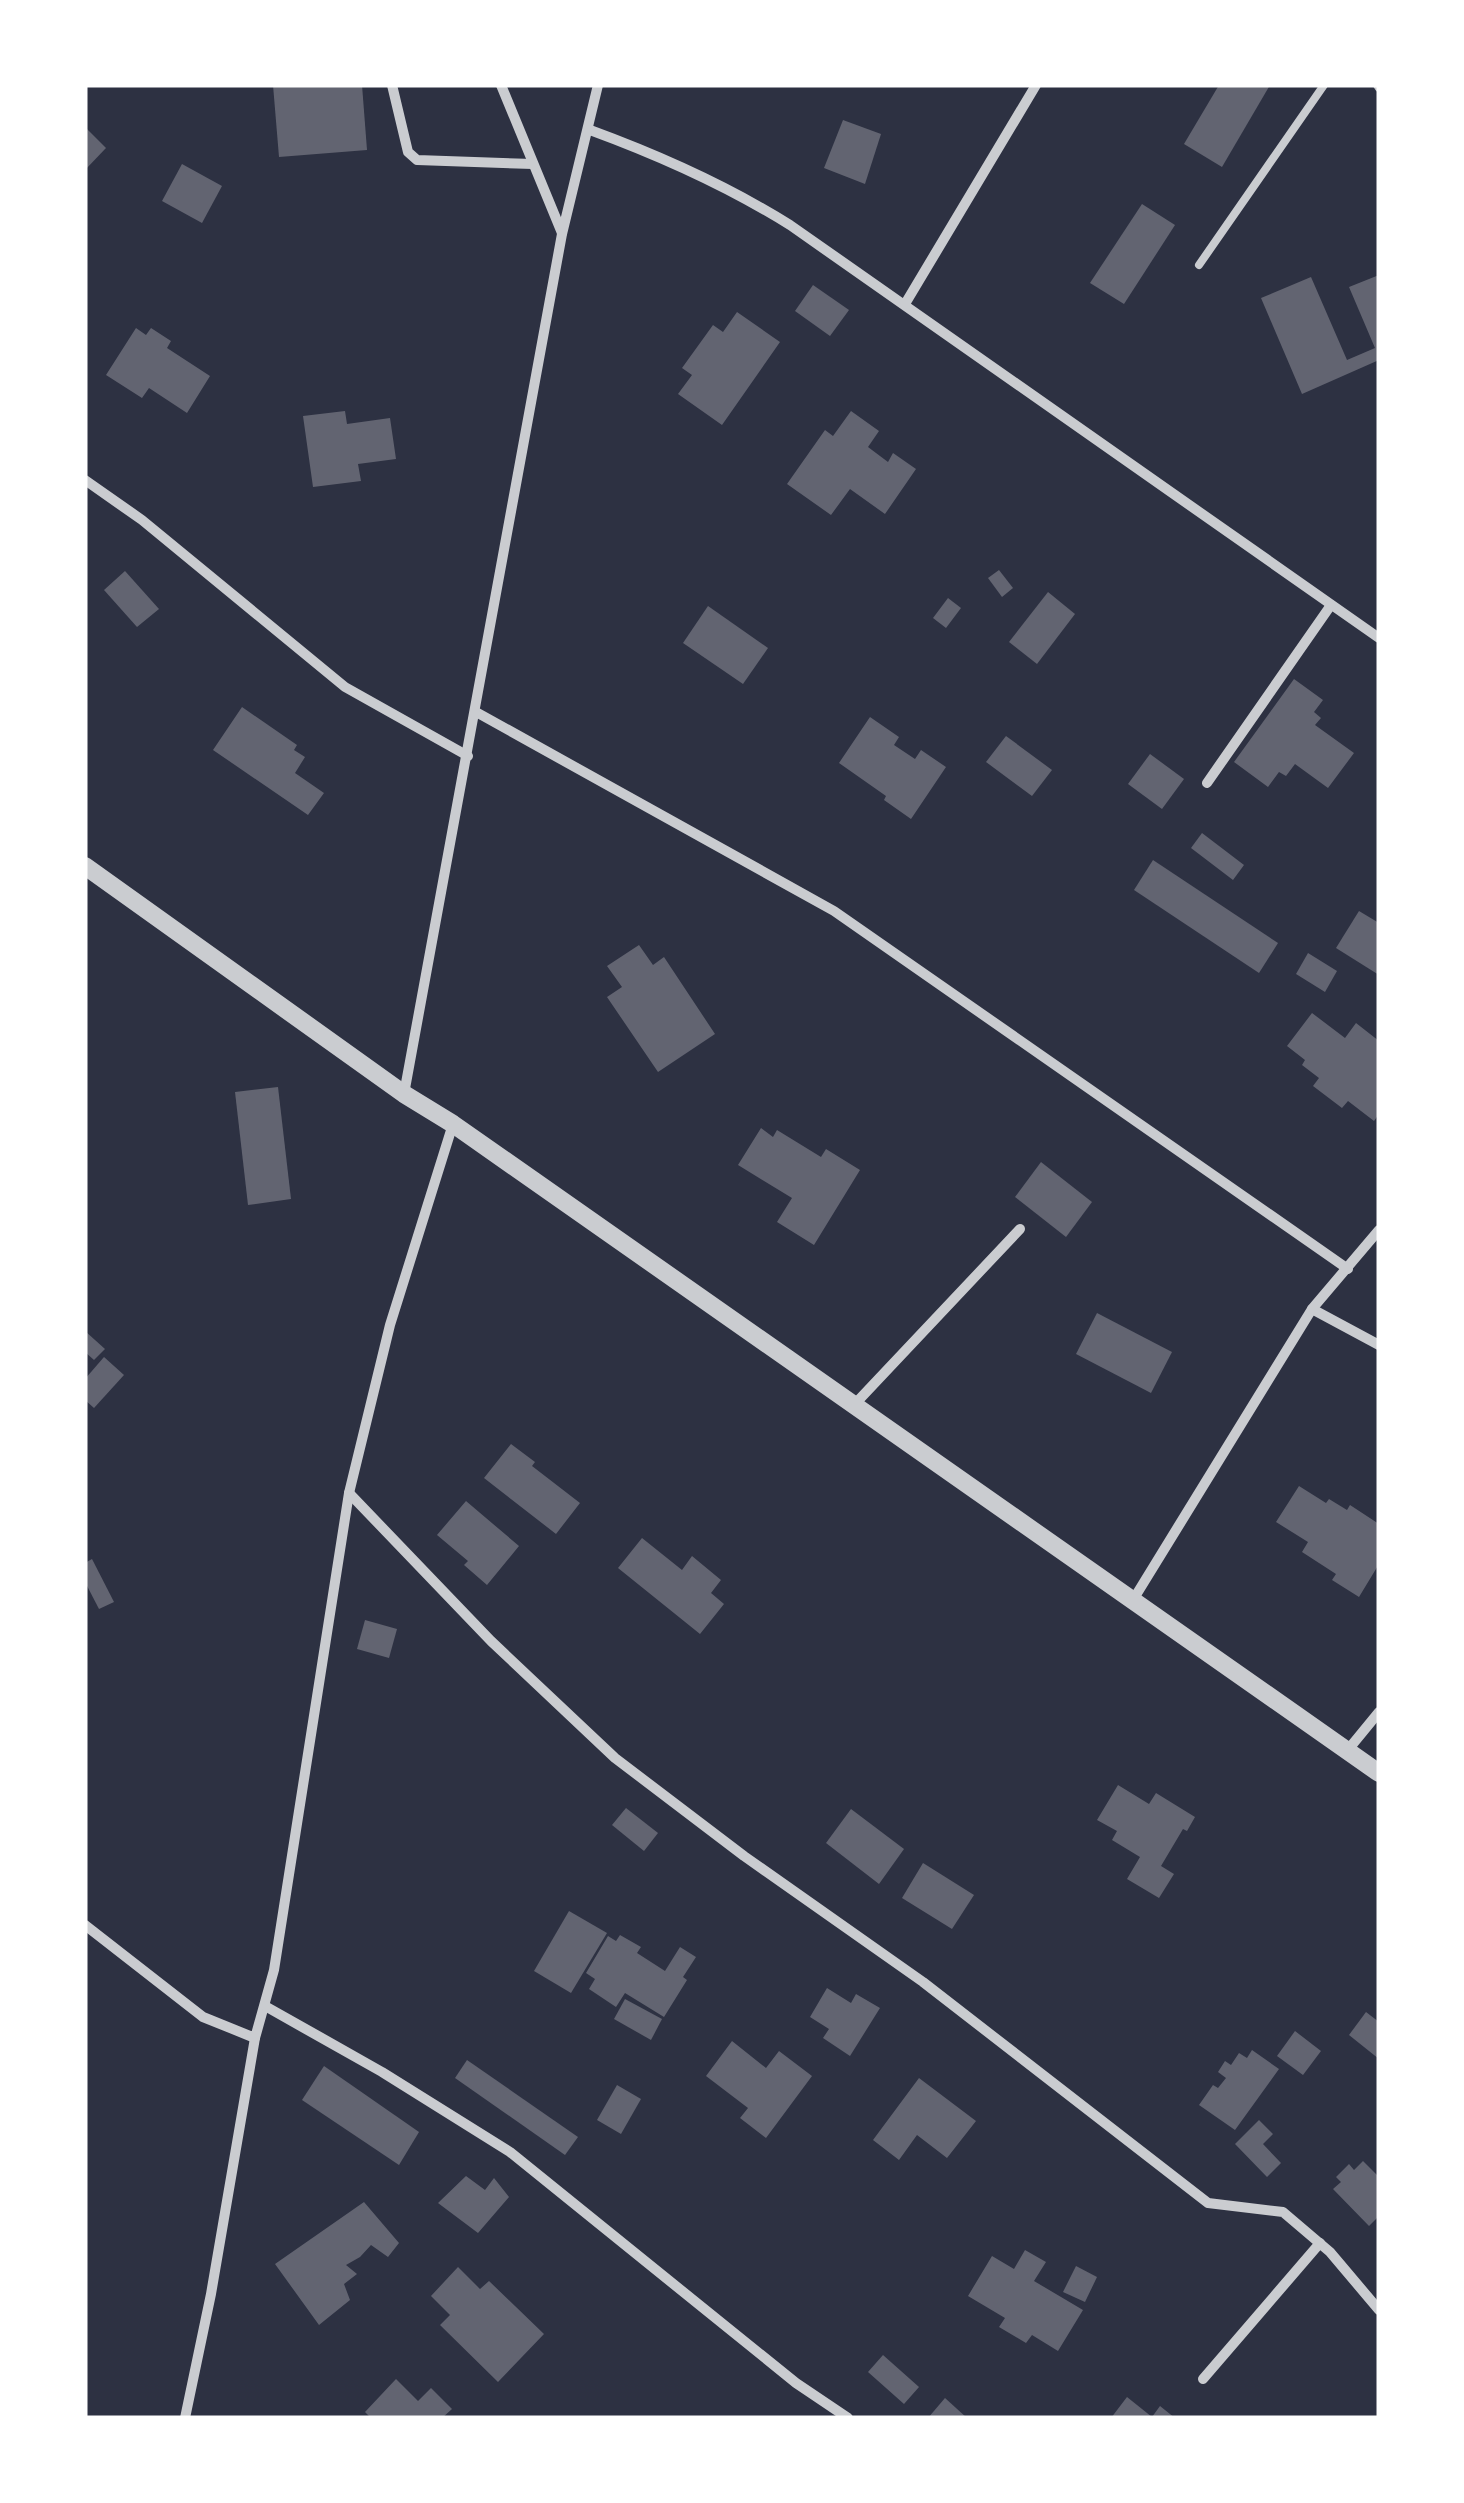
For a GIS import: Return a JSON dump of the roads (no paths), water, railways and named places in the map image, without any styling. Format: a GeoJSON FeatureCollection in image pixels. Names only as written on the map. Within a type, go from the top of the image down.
{"type":"FeatureCollection","features":[{"type":"Feature","properties":{"kind":"street"},"geometry":{"type":"LineString","coordinates":[[392,85],[408,152],[417,160],[532,164]]}},
{"type":"Feature","properties":{"kind":"street"},"geometry":{"type":"LineString","coordinates":[[501,85],[562,234]]}},
{"type":"Feature","properties":{"kind":"street"},"geometry":{"type":"LineString","coordinates":[[404,1094],[562,234],[598,85]]}},
{"type":"Feature","properties":{"kind":"street"},"geometry":{"type":"LineString","coordinates":[[905,304],[1036,85]]}},
{"type":"Feature","properties":{"kind":"street"},"geometry":{"type":"LineString","coordinates":[[590,130],[664,157],[737,192],[905,304],[1379,638]]}},
{"type":"Feature","properties":{"kind":"street"},"geometry":{"type":"LineString","coordinates":[[85,480],[142,520],[346,687],[468,756]]}},
{"type":"Feature","properties":{"kind":"street"},"geometry":{"type":"LineString","coordinates":[[1208,782],[1331,605]]}},
{"type":"Feature","properties":{"kind":"street"},"geometry":{"type":"LineString","coordinates":[[476,712],[834,910],[1348,1269]]}},
{"type":"Feature","properties":{"kind":"street"},"geometry":{"type":"LineString","coordinates":[[85,866],[404,1094],[453,1124],[1379,1773]]}},
{"type":"Feature","properties":{"kind":"street"},"geometry":{"type":"LineString","coordinates":[[185,2418],[211,2294],[255,2038],[274,1970],[349,1493],[390,1325],[453,1124]]}},
{"type":"Feature","properties":{"kind":"street"},"geometry":{"type":"LineString","coordinates":[[854,1405],[1020,1228]]}},
{"type":"Feature","properties":{"kind":"street"},"geometry":{"type":"LineString","coordinates":[[1132,1600],[1312,1309],[1379,1230]]}},
{"type":"Feature","properties":{"kind":"street"},"geometry":{"type":"LineString","coordinates":[[1312,1309],[1379,1345]]}},
{"type":"Feature","properties":{"kind":"street"},"geometry":{"type":"LineString","coordinates":[[349,1493],[491,1641],[615,1758],[744,1856],[923,1982],[1208,2203],[1283,2212],[1320,2243],[1379,2310]]}},
{"type":"Feature","properties":{"kind":"street"},"geometry":{"type":"LineString","coordinates":[[1348,1751],[1379,1712]]}},
{"type":"Feature","properties":{"kind":"street"},"geometry":{"type":"LineString","coordinates":[[85,1925],[203,2016],[255,2038]]}},
{"type":"Feature","properties":{"kind":"street"},"geometry":{"type":"LineString","coordinates":[[265,2006],[382,2072],[510,2152],[781,2370],[848,2418]]}},
{"type":"Feature","properties":{"kind":"street"},"geometry":{"type":"LineString","coordinates":[[1203,2379],[1320,2243]]}},
{"type":"Feature","properties":{"kind":"lane"},"geometry":{"type":"LineString","coordinates":[[1199,266],[1324,85]]}}]}
